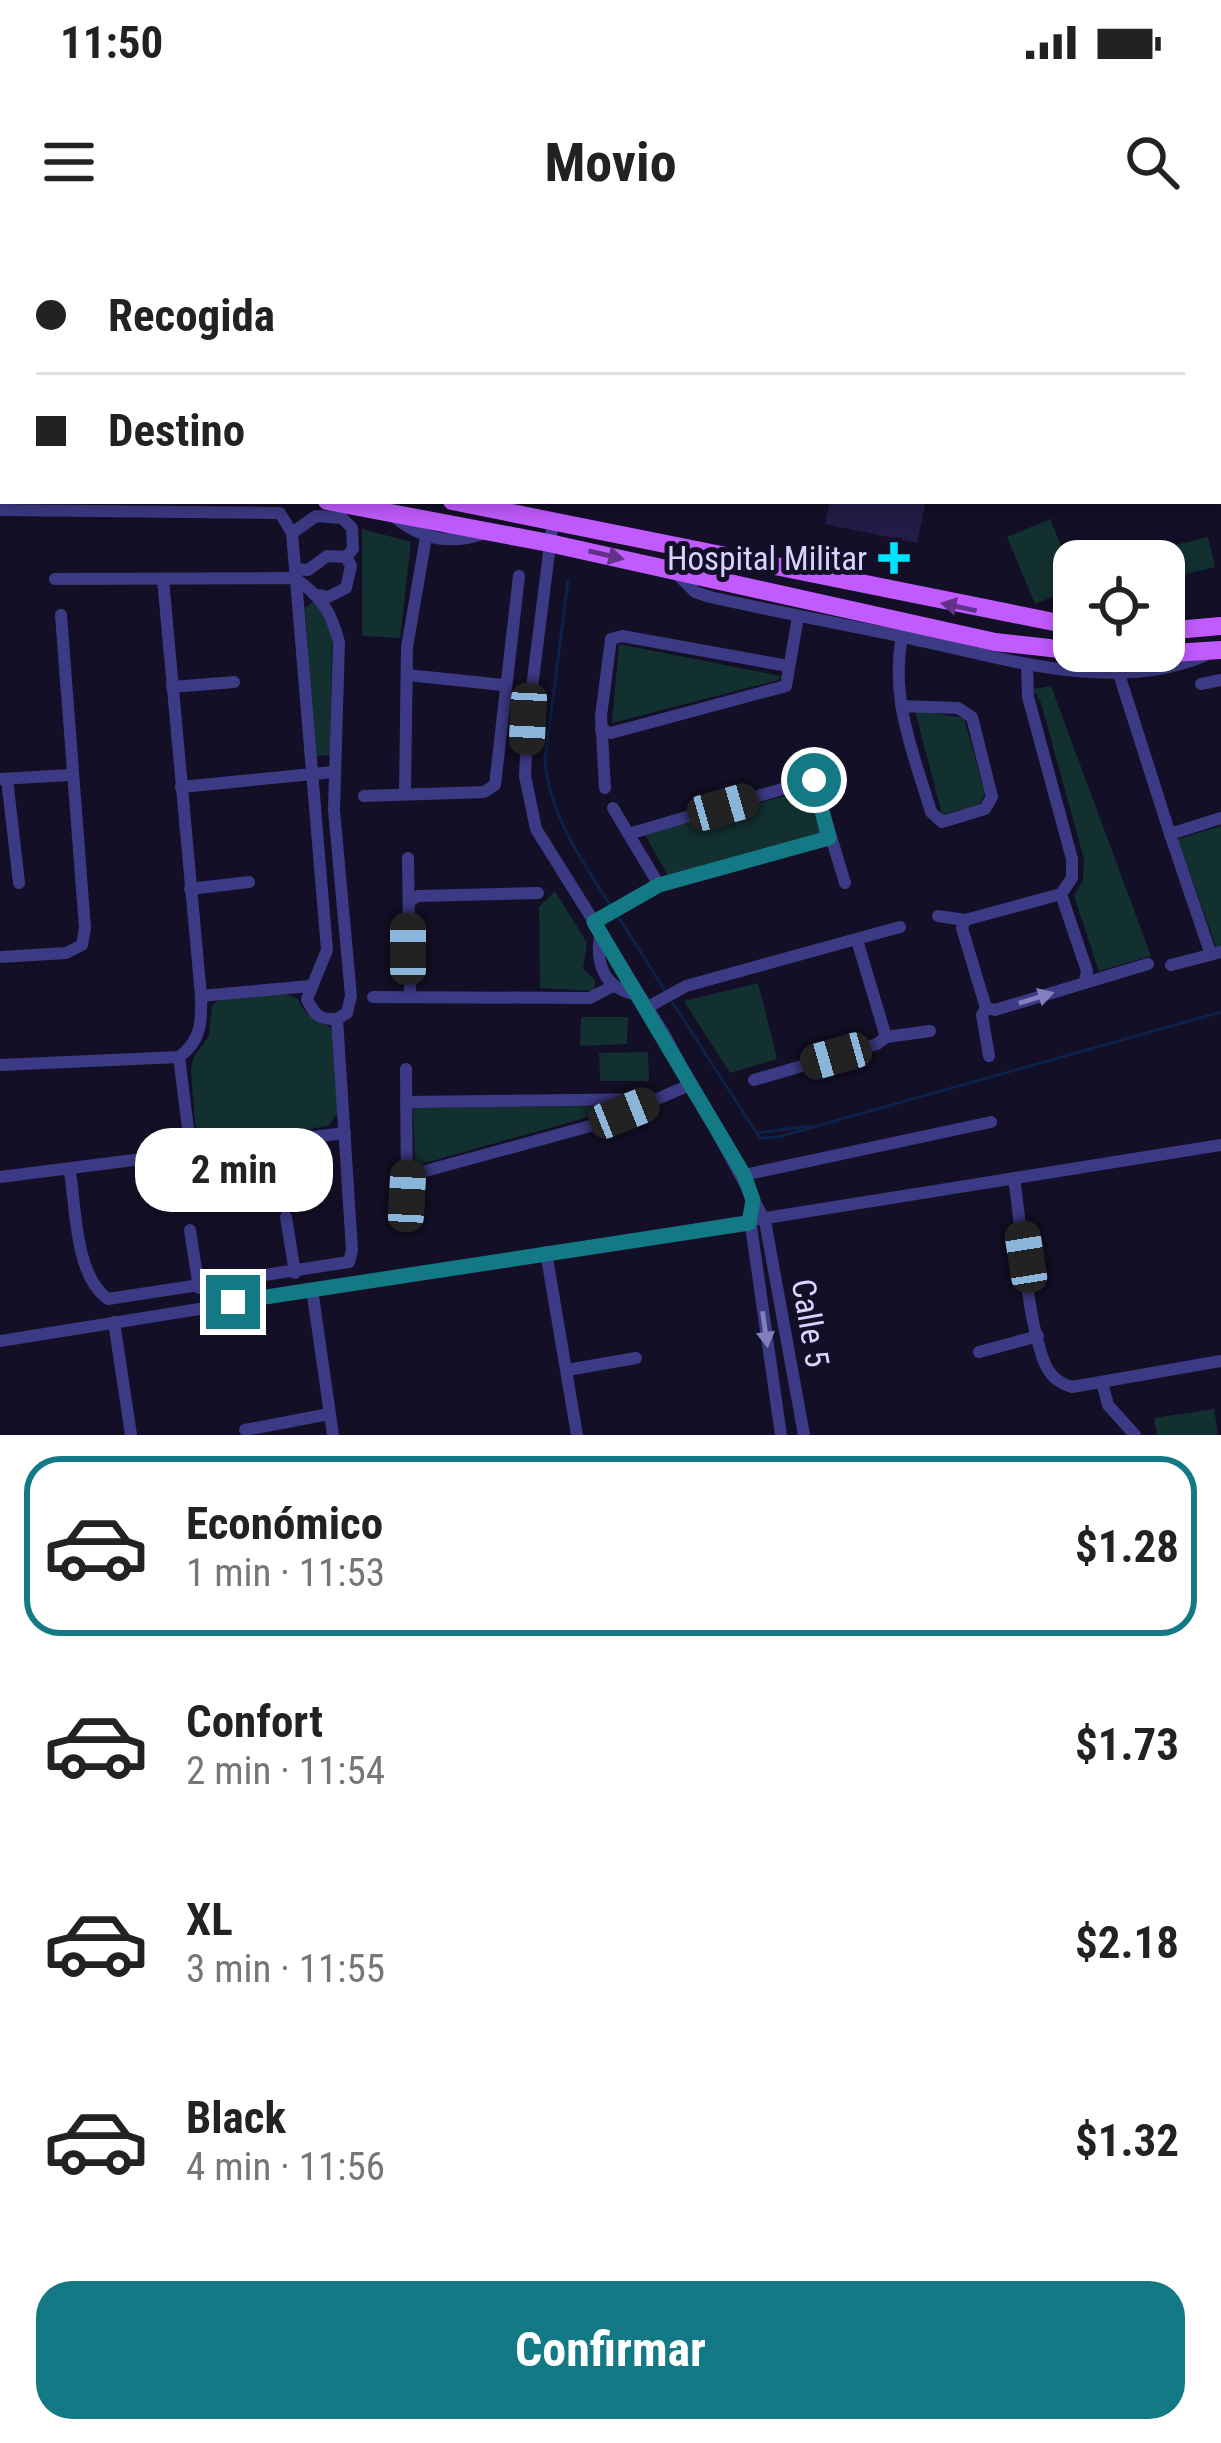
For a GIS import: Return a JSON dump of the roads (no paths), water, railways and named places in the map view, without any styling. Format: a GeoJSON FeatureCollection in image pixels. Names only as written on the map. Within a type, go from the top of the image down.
{"type":"FeatureCollection","features":[{"type":"Feature","properties":{"kind":"main road"},"geometry":{"type":"LineString","coordinates":[[322,506],[390,513],[549,542],[995,642],[1122,656],[1220,650]]}},
{"type":"Feature","properties":{"kind":"main road"},"geometry":{"type":"LineString","coordinates":[[499,506],[954,606],[1053,622]]}},
{"type":"Feature","properties":{"kind":"main road"},"geometry":{"type":"LineString","coordinates":[[1185,629],[1221,626]]}},
{"type":"Feature","properties":{"kind":"street"},"geometry":{"type":"LineString","coordinates":[[89,504],[280,513],[292,533],[295,574],[327,950],[307,999],[313,1013],[337,1019],[347,1013],[351,996],[334,772],[339,642],[319,595],[295,574]]}},
{"type":"Feature","properties":{"kind":"street"},"geometry":{"type":"LineString","coordinates":[[292,533],[322,506],[350,523],[352,549],[346,557]]}},
{"type":"Feature","properties":{"kind":"street"},"geometry":{"type":"LineString","coordinates":[[390,513],[426,537],[470,538],[490,531]]}},
{"type":"Feature","properties":{"kind":"street","name":"Calle 5"},"geometry":{"type":"LineString","coordinates":[[553,521],[525,776],[536,829],[648,1002],[765,1221],[804,1435]]}},
{"type":"Feature","properties":{"kind":"street"},"geometry":{"type":"LineString","coordinates":[[405,794],[413,593],[426,537]]}},
{"type":"Feature","properties":{"kind":"street"},"geometry":{"type":"LineString","coordinates":[[56,579],[295,574],[327,556],[346,557]]}},
{"type":"Feature","properties":{"kind":"street"},"geometry":{"type":"LineString","coordinates":[[319,595],[328,597],[346,588],[351,566],[346,557]]}},
{"type":"Feature","properties":{"kind":"street"},"geometry":{"type":"LineString","coordinates":[[674,570],[695,592],[1027,665],[1053,667]]}},
{"type":"Feature","properties":{"kind":"street"},"geometry":{"type":"LineString","coordinates":[[364,796],[484,792],[494,785],[500,773],[503,685],[519,576]]}},
{"type":"Feature","properties":{"kind":"street"},"geometry":{"type":"LineString","coordinates":[[0,1065],[179,1057],[194,1046],[202,1020],[201,996],[163,579]]}},
{"type":"Feature","properties":{"kind":"street"},"geometry":{"type":"LineString","coordinates":[[0,957],[66,953],[82,945],[85,928],[61,615]]}},
{"type":"Feature","properties":{"kind":"street"},"geometry":{"type":"LineString","coordinates":[[601,729],[611,733],[786,686],[798,616]]}},
{"type":"Feature","properties":{"kind":"street"},"geometry":{"type":"LineString","coordinates":[[604,788],[601,729],[611,639],[622,636],[788,666]]}},
{"type":"Feature","properties":{"kind":"street"},"geometry":{"type":"LineString","coordinates":[[902,636],[895,673],[902,706],[935,820],[985,809],[992,797],[972,717],[958,708],[902,706]]}},
{"type":"Feature","properties":{"kind":"street"},"geometry":{"type":"LineString","coordinates":[[1185,664],[1220,650]]}},
{"type":"Feature","properties":{"kind":"street"},"geometry":{"type":"LineString","coordinates":[[938,916],[964,920],[1061,894],[1072,878],[1072,859],[1028,697],[1027,665]]}},
{"type":"Feature","properties":{"kind":"street"},"geometry":{"type":"LineString","coordinates":[[1118,672],[1170,834],[1215,952],[1171,965]]}},
{"type":"Feature","properties":{"kind":"street"},"geometry":{"type":"LineString","coordinates":[[407,675],[503,685]]}},
{"type":"Feature","properties":{"kind":"street"},"geometry":{"type":"LineString","coordinates":[[1201,684],[1221,680]]}},
{"type":"Feature","properties":{"kind":"street"},"geometry":{"type":"LineString","coordinates":[[172,687],[233,682]]}},
{"type":"Feature","properties":{"kind":"street"},"geometry":{"type":"LineString","coordinates":[[181,788],[334,772]]}},
{"type":"Feature","properties":{"kind":"street"},"geometry":{"type":"LineString","coordinates":[[19,883],[3,779],[70,775]]}},
{"type":"Feature","properties":{"kind":"street"},"geometry":{"type":"LineString","coordinates":[[632,833],[830,775]]}},
{"type":"Feature","properties":{"kind":"street"},"geometry":{"type":"LineString","coordinates":[[814,780],[845,883]]}},
{"type":"Feature","properties":{"kind":"street"},"geometry":{"type":"LineString","coordinates":[[613,808],[659,885]]}},
{"type":"Feature","properties":{"kind":"street"},"geometry":{"type":"LineString","coordinates":[[1170,834],[1221,818]]}},
{"type":"Feature","properties":{"kind":"street"},"geometry":{"type":"LineString","coordinates":[[829,838],[659,885],[625,904],[597,928],[599,967],[613,986],[648,1002],[900,927]]}},
{"type":"Feature","properties":{"kind":"street"},"geometry":{"type":"LineString","coordinates":[[408,858],[410,995]]}},
{"type":"Feature","properties":{"kind":"street"},"geometry":{"type":"LineString","coordinates":[[190,889],[249,882]]}},
{"type":"Feature","properties":{"kind":"street"},"geometry":{"type":"LineString","coordinates":[[410,901],[418,896],[538,893]]}},
{"type":"Feature","properties":{"kind":"street"},"geometry":{"type":"LineString","coordinates":[[1061,894],[1087,971],[1085,981]]}},
{"type":"Feature","properties":{"kind":"street"},"geometry":{"type":"LineString","coordinates":[[964,920],[962,928],[986,1007],[982,1016],[988,1056]]}},
{"type":"Feature","properties":{"kind":"street"},"geometry":{"type":"LineString","coordinates":[[857,940],[886,1037]]}},
{"type":"Feature","properties":{"kind":"street"},"geometry":{"type":"LineString","coordinates":[[986,1007],[995,1010],[1148,964]]}},
{"type":"Feature","properties":{"kind":"street"},"geometry":{"type":"LineString","coordinates":[[201,996],[310,986]]}},
{"type":"Feature","properties":{"kind":"street"},"geometry":{"type":"LineString","coordinates":[[373,997],[590,998],[613,986]]}},
{"type":"Feature","properties":{"kind":"street"},"geometry":{"type":"LineString","coordinates":[[70,1172],[87,1270],[96,1291],[108,1299],[349,1262],[337,1019]]}},
{"type":"Feature","properties":{"kind":"street"},"geometry":{"type":"LineString","coordinates":[[754,1080],[877,1044],[886,1037],[930,1030]]}},
{"type":"Feature","properties":{"kind":"street"},"geometry":{"type":"LineString","coordinates":[[179,1057],[191,1152]]}},
{"type":"Feature","properties":{"kind":"street"},"geometry":{"type":"LineString","coordinates":[[406,1069],[407,1196]]}},
{"type":"Feature","properties":{"kind":"street"},"geometry":{"type":"LineString","coordinates":[[408,1171],[418,1173],[590,1126],[692,1084]]}},
{"type":"Feature","properties":{"kind":"street"},"geometry":{"type":"LineString","coordinates":[[406,1102],[657,1099]]}},
{"type":"Feature","properties":{"kind":"street"},"geometry":{"type":"LineString","coordinates":[[744,1175],[991,1122]]}},
{"type":"Feature","properties":{"kind":"street"},"geometry":{"type":"LineString","coordinates":[[0,1178],[346,1133]]}},
{"type":"Feature","properties":{"kind":"street"},"geometry":{"type":"LineString","coordinates":[[0,1341],[1221,1145]]}},
{"type":"Feature","properties":{"kind":"street"},"geometry":{"type":"LineString","coordinates":[[1014,1178],[1038,1336],[1046,1366],[1058,1383],[1072,1387],[1221,1361]]}},
{"type":"Feature","properties":{"kind":"street","name":"Calle 5"},"geometry":{"type":"LineString","coordinates":[[753,1200],[749,1223],[781,1435]]}},
{"type":"Feature","properties":{"kind":"street"},"geometry":{"type":"LineString","coordinates":[[286,1217],[295,1273]]}},
{"type":"Feature","properties":{"kind":"street"},"geometry":{"type":"LineString","coordinates":[[190,1230],[199,1288]]}},
{"type":"Feature","properties":{"kind":"street"},"geometry":{"type":"LineString","coordinates":[[546,1252],[577,1435]]}},
{"type":"Feature","properties":{"kind":"street"},"geometry":{"type":"LineString","coordinates":[[312,1288],[333,1435]]}},
{"type":"Feature","properties":{"kind":"street"},"geometry":{"type":"LineString","coordinates":[[114,1322],[131,1435]]}},
{"type":"Feature","properties":{"kind":"street"},"geometry":{"type":"LineString","coordinates":[[979,1352],[1038,1336]]}},
{"type":"Feature","properties":{"kind":"street"},"geometry":{"type":"LineString","coordinates":[[567,1370],[636,1358]]}},
{"type":"Feature","properties":{"kind":"street"},"geometry":{"type":"LineString","coordinates":[[1102,1382],[1108,1405],[1135,1435]]}},
{"type":"Feature","properties":{"kind":"street"},"geometry":{"type":"LineString","coordinates":[[245,1430],[329,1414]]}},
{"type":"Feature","properties":{"kind":"waterway"},"geometry":{"type":"LineString","coordinates":[[568,581],[545,760],[560,819],[612,908]]}},
{"type":"Feature","properties":{"kind":"waterway"},"geometry":{"type":"LineString","coordinates":[[618,916],[667,994]]}},
{"type":"Feature","properties":{"kind":"waterway"},"geometry":{"type":"LineString","coordinates":[[672,1002],[760,1138],[778,1137],[1221,1012]]}},
{"type":"Feature","properties":{"kind":"waterway"},"geometry":{"type":"LineString","coordinates":[[759,1133],[809,1126]]}},
{"type":"Feature","properties":{"kind":"place","name":"Hospital Militar"},"geometry":{"type":"Point","coordinates":[894,558]}}]}
